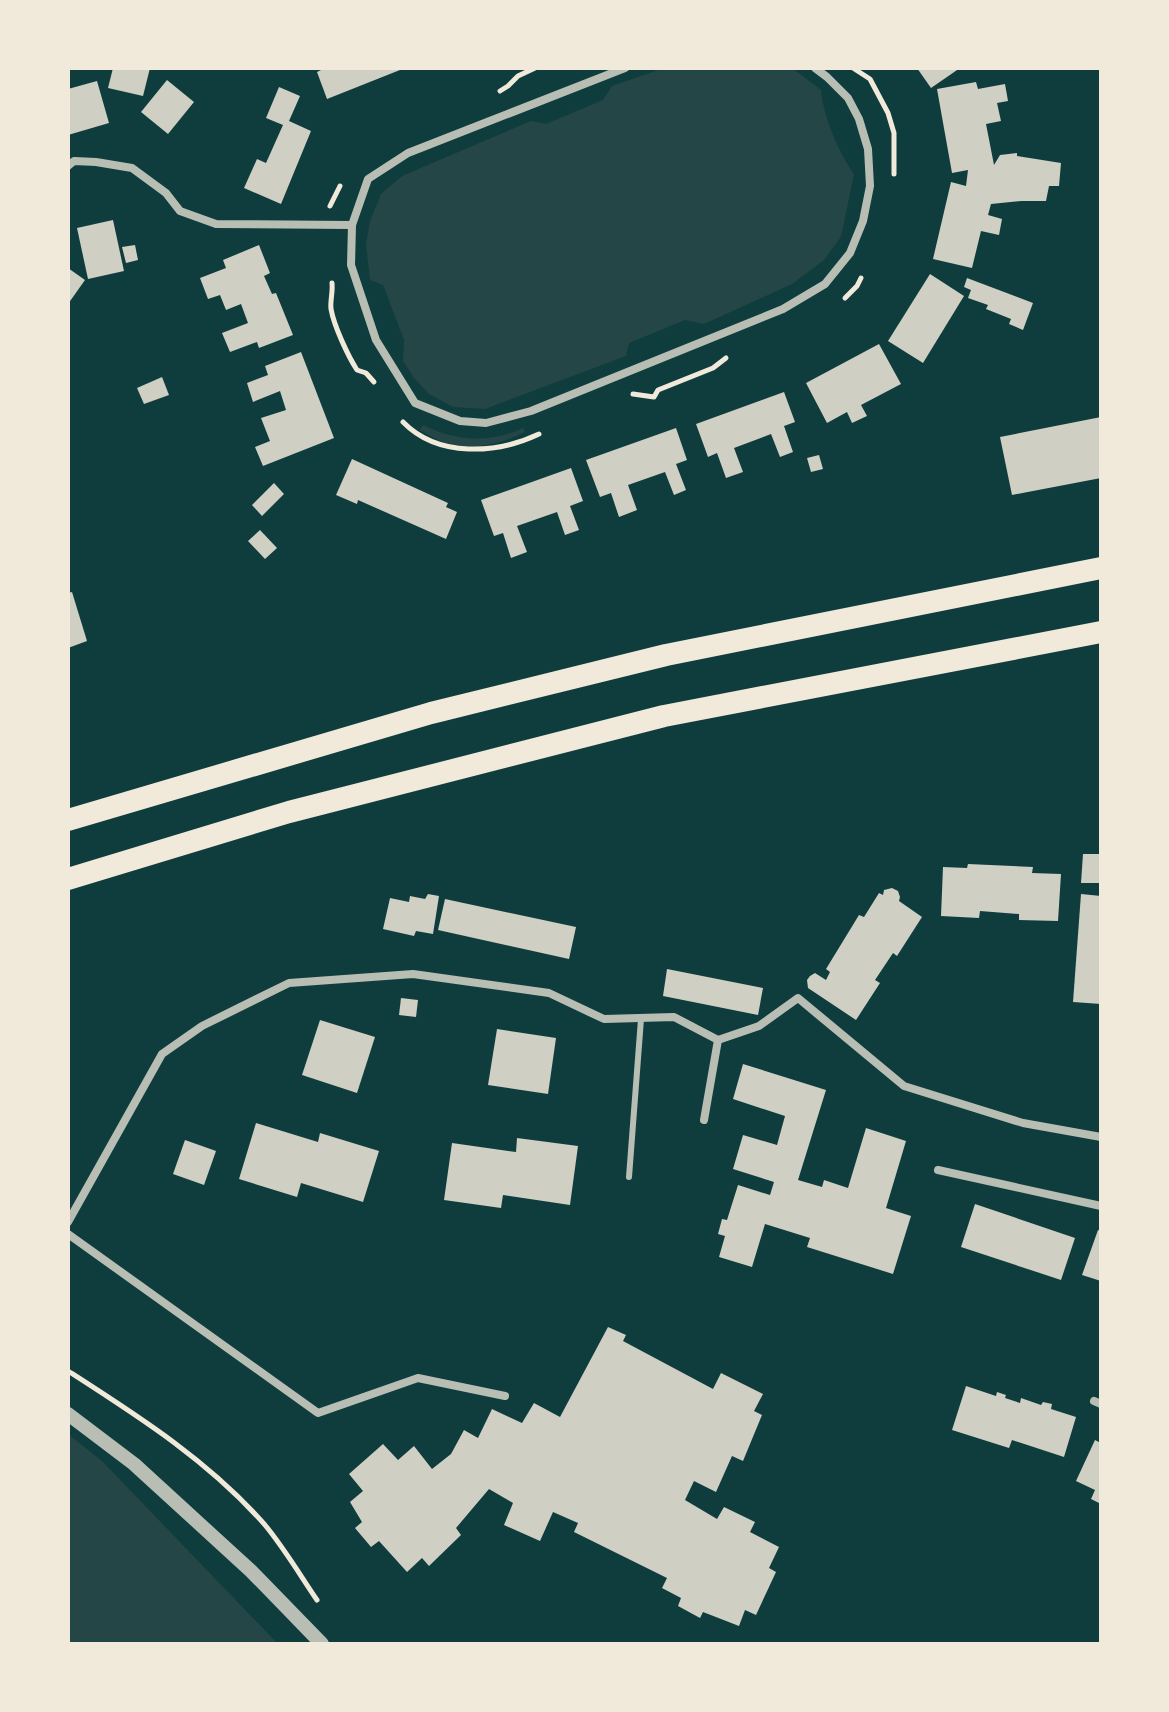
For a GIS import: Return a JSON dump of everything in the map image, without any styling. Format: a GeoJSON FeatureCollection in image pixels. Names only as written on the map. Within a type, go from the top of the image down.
{"type":"FeatureCollection","features":[{"type":"Feature","properties":{"kind":"highway"},"geometry":{"type":"LineString","coordinates":[[68,820],[431,713],[666,655],[1101,568]]}},
{"type":"Feature","properties":{"kind":"highway"},"geometry":{"type":"LineString","coordinates":[[68,879],[289,812],[664,716],[1101,632]]}},
{"type":"Feature","properties":{"kind":"street"},"geometry":{"type":"LineString","coordinates":[[625,68],[408,153],[368,179],[352,225],[351,265],[376,340],[415,403],[460,421],[486,423],[531,411],[783,309],[825,284],[850,253],[863,221],[870,186],[868,149],[859,119],[848,98],[815,68]]}},
{"type":"Feature","properties":{"kind":"street"},"geometry":{"type":"LineString","coordinates":[[68,166],[74,161],[132,168],[166,193],[180,211],[216,224],[352,225]]}},
{"type":"Feature","properties":{"kind":"street"},"geometry":{"type":"LineString","coordinates":[[68,1222],[162,1054],[202,1026],[289,983],[413,974],[549,993],[604,1019],[674,1017],[718,1040],[759,1026],[798,998],[904,1086],[1023,1123],[1101,1137]]}},
{"type":"Feature","properties":{"kind":"street"},"geometry":{"type":"LineString","coordinates":[[704,1120],[718,1040]]}},
{"type":"Feature","properties":{"kind":"street"},"geometry":{"type":"LineString","coordinates":[[938,1170],[1101,1206]]}},
{"type":"Feature","properties":{"kind":"street"},"geometry":{"type":"LineString","coordinates":[[68,1234],[318,1413],[418,1378],[505,1396]]}},
{"type":"Feature","properties":{"kind":"street"},"geometry":{"type":"LineString","coordinates":[[68,1414],[134,1464],[251,1571],[322,1644]]}},
{"type":"Feature","properties":{"kind":"lane"},"geometry":{"type":"LineString","coordinates":[[629,1177],[641,1019]]}},
{"type":"Feature","properties":{"kind":"path"},"geometry":{"type":"LineString","coordinates":[[494,93],[535,68]]}},
{"type":"Feature","properties":{"kind":"path"},"geometry":{"type":"LineString","coordinates":[[853,68],[870,79],[888,113],[894,133],[894,184]]}},
{"type":"Feature","properties":{"kind":"path"},"geometry":{"type":"LineString","coordinates":[[328,225],[329,207],[343,182]]}},
{"type":"Feature","properties":{"kind":"path"},"geometry":{"type":"LineString","coordinates":[[842,300],[857,286],[862,276]]}},
{"type":"Feature","properties":{"kind":"path"},"geometry":{"type":"LineString","coordinates":[[332,281],[331,307],[346,350],[357,370],[366,373],[380,392]]}},
{"type":"Feature","properties":{"kind":"path"},"geometry":{"type":"LineString","coordinates":[[619,399],[634,393],[654,397],[658,390],[713,368],[730,355]]}},
{"type":"Feature","properties":{"kind":"path"},"geometry":{"type":"LineString","coordinates":[[401,420],[411,431],[443,445],[459,448],[488,450],[540,434]]}},
{"type":"Feature","properties":{"kind":"path"},"geometry":{"type":"LineString","coordinates":[[68,1371],[193,1456],[237,1496],[266,1527],[318,1602]]}},
{"type":"Feature","properties":{"kind":"shaded area"},"geometry":{"type":"Polygon","coordinates":[[[664,68],[792,68],[821,90],[833,134],[854,174],[841,237],[824,260],[792,284],[704,324],[685,320],[629,343],[626,356],[485,409],[453,407],[429,394],[403,361],[404,340],[383,285],[370,280],[366,244],[370,221],[381,194],[402,176],[531,121],[546,124],[603,100],[612,86],[664,68]]]}},
{"type":"Feature","properties":{"kind":"shaded area"},"geometry":{"type":"Polygon","coordinates":[[[423,425],[447,434],[473,438],[498,437],[523,428],[525,432],[495,443],[464,446],[434,438],[420,430],[423,425]]]}},
{"type":"Feature","properties":{"kind":"shaded area"},"geometry":{"type":"Polygon","coordinates":[[[68,1434],[102,1461],[278,1644],[68,1644],[68,1434]]]}},
{"type":"Feature","properties":{"kind":"building"},"geometry":{"type":"Polygon","coordinates":[[[113,68],[150,68],[143,96],[108,88],[113,68]]]}},
{"type":"Feature","properties":{"kind":"building"},"geometry":{"type":"Polygon","coordinates":[[[325,68],[405,68],[327,99],[317,72],[325,68]]]}},
{"type":"Feature","properties":{"kind":"building"},"geometry":{"type":"Polygon","coordinates":[[[917,68],[960,68],[931,88],[917,68]]]}},
{"type":"Feature","properties":{"kind":"building"},"geometry":{"type":"Polygon","coordinates":[[[167,80],[194,102],[168,134],[141,112],[167,80]]]}},
{"type":"Feature","properties":{"kind":"building"},"geometry":{"type":"Polygon","coordinates":[[[97,81],[109,123],[68,135],[68,89],[97,81]]]}},
{"type":"Feature","properties":{"kind":"building"},"geometry":{"type":"Polygon","coordinates":[[[976,82],[978,89],[1005,84],[1008,101],[997,103],[1001,121],[986,124],[994,165],[1000,155],[1017,153],[1017,156],[1061,163],[1059,186],[1049,186],[1046,201],[991,204],[988,215],[1002,219],[999,235],[981,231],[972,268],[933,259],[951,182],[966,186],[968,170],[952,173],[937,89],[976,82]]]}},
{"type":"Feature","properties":{"kind":"building"},"geometry":{"type":"Polygon","coordinates":[[[279,87],[300,96],[289,121],[311,131],[281,204],[244,188],[257,159],[266,163],[283,125],[266,118],[279,87]]]}},
{"type":"Feature","properties":{"kind":"building"},"geometry":{"type":"Polygon","coordinates":[[[113,220],[124,271],[88,279],[77,228],[113,220]]]}},
{"type":"Feature","properties":{"kind":"building"},"geometry":{"type":"Polygon","coordinates":[[[135,245],[138,260],[126,263],[122,247],[135,245]]]}},
{"type":"Feature","properties":{"kind":"building"},"geometry":{"type":"Polygon","coordinates":[[[259,245],[270,273],[264,276],[272,294],[276,293],[293,335],[259,348],[257,342],[230,352],[222,333],[248,323],[241,304],[226,310],[220,295],[208,299],[200,278],[226,268],[223,260],[259,245]]]}},
{"type":"Feature","properties":{"kind":"building"},"geometry":{"type":"Polygon","coordinates":[[[68,268],[85,280],[68,304],[68,268]]]}},
{"type":"Feature","properties":{"kind":"building"},"geometry":{"type":"Polygon","coordinates":[[[930,274],[964,296],[923,363],[888,341],[930,274]]]}},
{"type":"Feature","properties":{"kind":"building"},"geometry":{"type":"Polygon","coordinates":[[[967,278],[1033,303],[1023,330],[1009,324],[1011,319],[986,309],[988,305],[968,298],[971,290],[964,287],[967,278]]]}},
{"type":"Feature","properties":{"kind":"building"},"geometry":{"type":"Polygon","coordinates":[[[879,344],[901,384],[861,405],[867,416],[852,423],[847,412],[827,423],[806,383],[879,344]]]}},
{"type":"Feature","properties":{"kind":"building"},"geometry":{"type":"Polygon","coordinates":[[[301,352],[334,438],[263,466],[255,447],[270,441],[261,418],[286,410],[280,391],[253,402],[247,383],[268,375],[265,366],[301,352]]]}},
{"type":"Feature","properties":{"kind":"building"},"geometry":{"type":"Polygon","coordinates":[[[162,377],[169,395],[144,404],[137,388],[162,377]]]}},
{"type":"Feature","properties":{"kind":"building"},"geometry":{"type":"Polygon","coordinates":[[[784,392],[795,422],[784,426],[793,452],[780,457],[771,434],[734,448],[743,472],[726,478],[717,453],[708,457],[696,424],[784,392]]]}},
{"type":"Feature","properties":{"kind":"building"},"geometry":{"type":"Polygon","coordinates":[[[1101,417],[1101,478],[1012,495],[1000,437],[1101,417]]]}},
{"type":"Feature","properties":{"kind":"building"},"geometry":{"type":"Polygon","coordinates":[[[676,428],[687,460],[676,464],[686,490],[674,495],[665,472],[628,485],[637,510],[619,517],[611,493],[600,497],[586,460],[676,428]]]}},
{"type":"Feature","properties":{"kind":"building"},"geometry":{"type":"Polygon","coordinates":[[[819,455],[823,469],[811,472],[807,458],[819,455]]]}},
{"type":"Feature","properties":{"kind":"building"},"geometry":{"type":"Polygon","coordinates":[[[352,459],[448,503],[446,507],[457,512],[446,539],[358,500],[357,504],[336,495],[352,459]]]}},
{"type":"Feature","properties":{"kind":"building"},"geometry":{"type":"Polygon","coordinates":[[[571,468],[583,501],[570,506],[579,530],[565,535],[557,512],[517,526],[527,552],[511,558],[503,533],[494,536],[481,500],[571,468]]]}},
{"type":"Feature","properties":{"kind":"building"},"geometry":{"type":"Polygon","coordinates":[[[274,483],[284,494],[262,516],[252,505],[274,483]]]}},
{"type":"Feature","properties":{"kind":"building"},"geometry":{"type":"Polygon","coordinates":[[[260,530],[277,548],[265,559],[248,541],[260,530]]]}},
{"type":"Feature","properties":{"kind":"building"},"geometry":{"type":"Polygon","coordinates":[[[72,592],[87,641],[68,648],[68,593],[72,592]]]}},
{"type":"Feature","properties":{"kind":"building"},"geometry":{"type":"Polygon","coordinates":[[[1083,854],[1101,854],[1101,883],[1081,883],[1083,854]]]}},
{"type":"Feature","properties":{"kind":"building"},"geometry":{"type":"Polygon","coordinates":[[[968,864],[1033,867],[1032,873],[1061,874],[1058,921],[1019,920],[1019,914],[980,911],[979,918],[941,916],[943,867],[967,868],[968,864]]]}},
{"type":"Feature","properties":{"kind":"building"},"geometry":{"type":"Polygon","coordinates":[[[892,888],[898,891],[899,901],[922,917],[897,956],[893,953],[875,980],[880,983],[856,1020],[808,988],[807,980],[815,973],[826,980],[830,972],[826,969],[859,915],[864,917],[879,893],[883,895],[884,890],[892,888]]]}},
{"type":"Feature","properties":{"kind":"building"},"geometry":{"type":"Polygon","coordinates":[[[428,894],[439,896],[433,934],[416,931],[414,936],[383,929],[390,898],[409,902],[410,896],[425,899],[428,894]]]}},
{"type":"Feature","properties":{"kind":"building"},"geometry":{"type":"Polygon","coordinates":[[[1081,894],[1101,896],[1101,1004],[1073,1002],[1081,894]]]}},
{"type":"Feature","properties":{"kind":"building"},"geometry":{"type":"Polygon","coordinates":[[[445,899],[576,927],[569,959],[438,930],[445,899]]]}},
{"type":"Feature","properties":{"kind":"building"},"geometry":{"type":"Polygon","coordinates":[[[667,969],[763,988],[758,1015],[663,996],[667,969]]]}},
{"type":"Feature","properties":{"kind":"building"},"geometry":{"type":"Polygon","coordinates":[[[401,998],[418,1000],[416,1017],[399,1015],[401,998]]]}},
{"type":"Feature","properties":{"kind":"building"},"geometry":{"type":"Polygon","coordinates":[[[320,1020],[375,1037],[357,1093],[302,1075],[320,1020]]]}},
{"type":"Feature","properties":{"kind":"building"},"geometry":{"type":"Polygon","coordinates":[[[497,1029],[556,1038],[548,1094],[488,1085],[497,1029]]]}},
{"type":"Feature","properties":{"kind":"building"},"geometry":{"type":"Polygon","coordinates":[[[743,1064],[826,1090],[798,1180],[822,1187],[824,1180],[848,1188],[866,1128],[906,1141],[886,1208],[911,1216],[893,1274],[807,1247],[810,1238],[765,1224],[752,1267],[719,1257],[725,1236],[718,1234],[722,1219],[727,1220],[738,1185],[770,1195],[774,1182],[733,1169],[743,1135],[777,1145],[785,1116],[733,1099],[743,1064]]]}},
{"type":"Feature","properties":{"kind":"building"},"geometry":{"type":"Polygon","coordinates":[[[256,1123],[318,1142],[320,1133],[379,1151],[363,1202],[301,1183],[297,1197],[239,1179],[256,1123]]]}},
{"type":"Feature","properties":{"kind":"building"},"geometry":{"type":"Polygon","coordinates":[[[517,1138],[578,1146],[570,1205],[503,1195],[501,1208],[444,1200],[452,1143],[516,1152],[517,1138]]]}},
{"type":"Feature","properties":{"kind":"building"},"geometry":{"type":"Polygon","coordinates":[[[185,1140],[216,1151],[204,1185],[173,1174],[185,1140]]]}},
{"type":"Feature","properties":{"kind":"building"},"geometry":{"type":"Polygon","coordinates":[[[975,1204],[1075,1238],[1061,1280],[961,1247],[975,1204]]]}},
{"type":"Feature","properties":{"kind":"building"},"geometry":{"type":"Polygon","coordinates":[[[1098,1230],[1101,1231],[1101,1281],[1082,1275],[1098,1230]]]}},
{"type":"Feature","properties":{"kind":"building"},"geometry":{"type":"Polygon","coordinates":[[[608,1327],[626,1335],[623,1341],[713,1389],[721,1373],[763,1394],[754,1411],[762,1415],[743,1461],[732,1456],[716,1492],[694,1481],[685,1500],[717,1519],[724,1507],[755,1522],[750,1532],[779,1547],[769,1568],[776,1572],[756,1615],[745,1610],[739,1626],[703,1612],[700,1618],[678,1606],[681,1598],[662,1588],[667,1578],[574,1532],[578,1523],[553,1512],[540,1541],[504,1525],[513,1503],[489,1489],[456,1528],[461,1535],[429,1566],[422,1558],[407,1572],[379,1541],[371,1547],[355,1528],[362,1522],[350,1502],[363,1491],[349,1474],[383,1444],[398,1460],[414,1446],[432,1469],[451,1454],[464,1430],[478,1438],[492,1409],[522,1423],[534,1403],[560,1417],[608,1327]]]}},
{"type":"Feature","properties":{"kind":"building"},"geometry":{"type":"Polygon","coordinates":[[[966,1386],[996,1396],[997,1392],[1020,1403],[1021,1398],[1041,1405],[1043,1402],[1052,1404],[1051,1409],[1076,1417],[1064,1457],[1012,1440],[1009,1448],[952,1430],[966,1386]]]}},
{"type":"Feature","properties":{"kind":"building"},"geometry":{"type":"Polygon","coordinates":[[[1095,1440],[1101,1443],[1101,1504],[1091,1499],[1095,1490],[1076,1481],[1095,1440]]]}}]}
